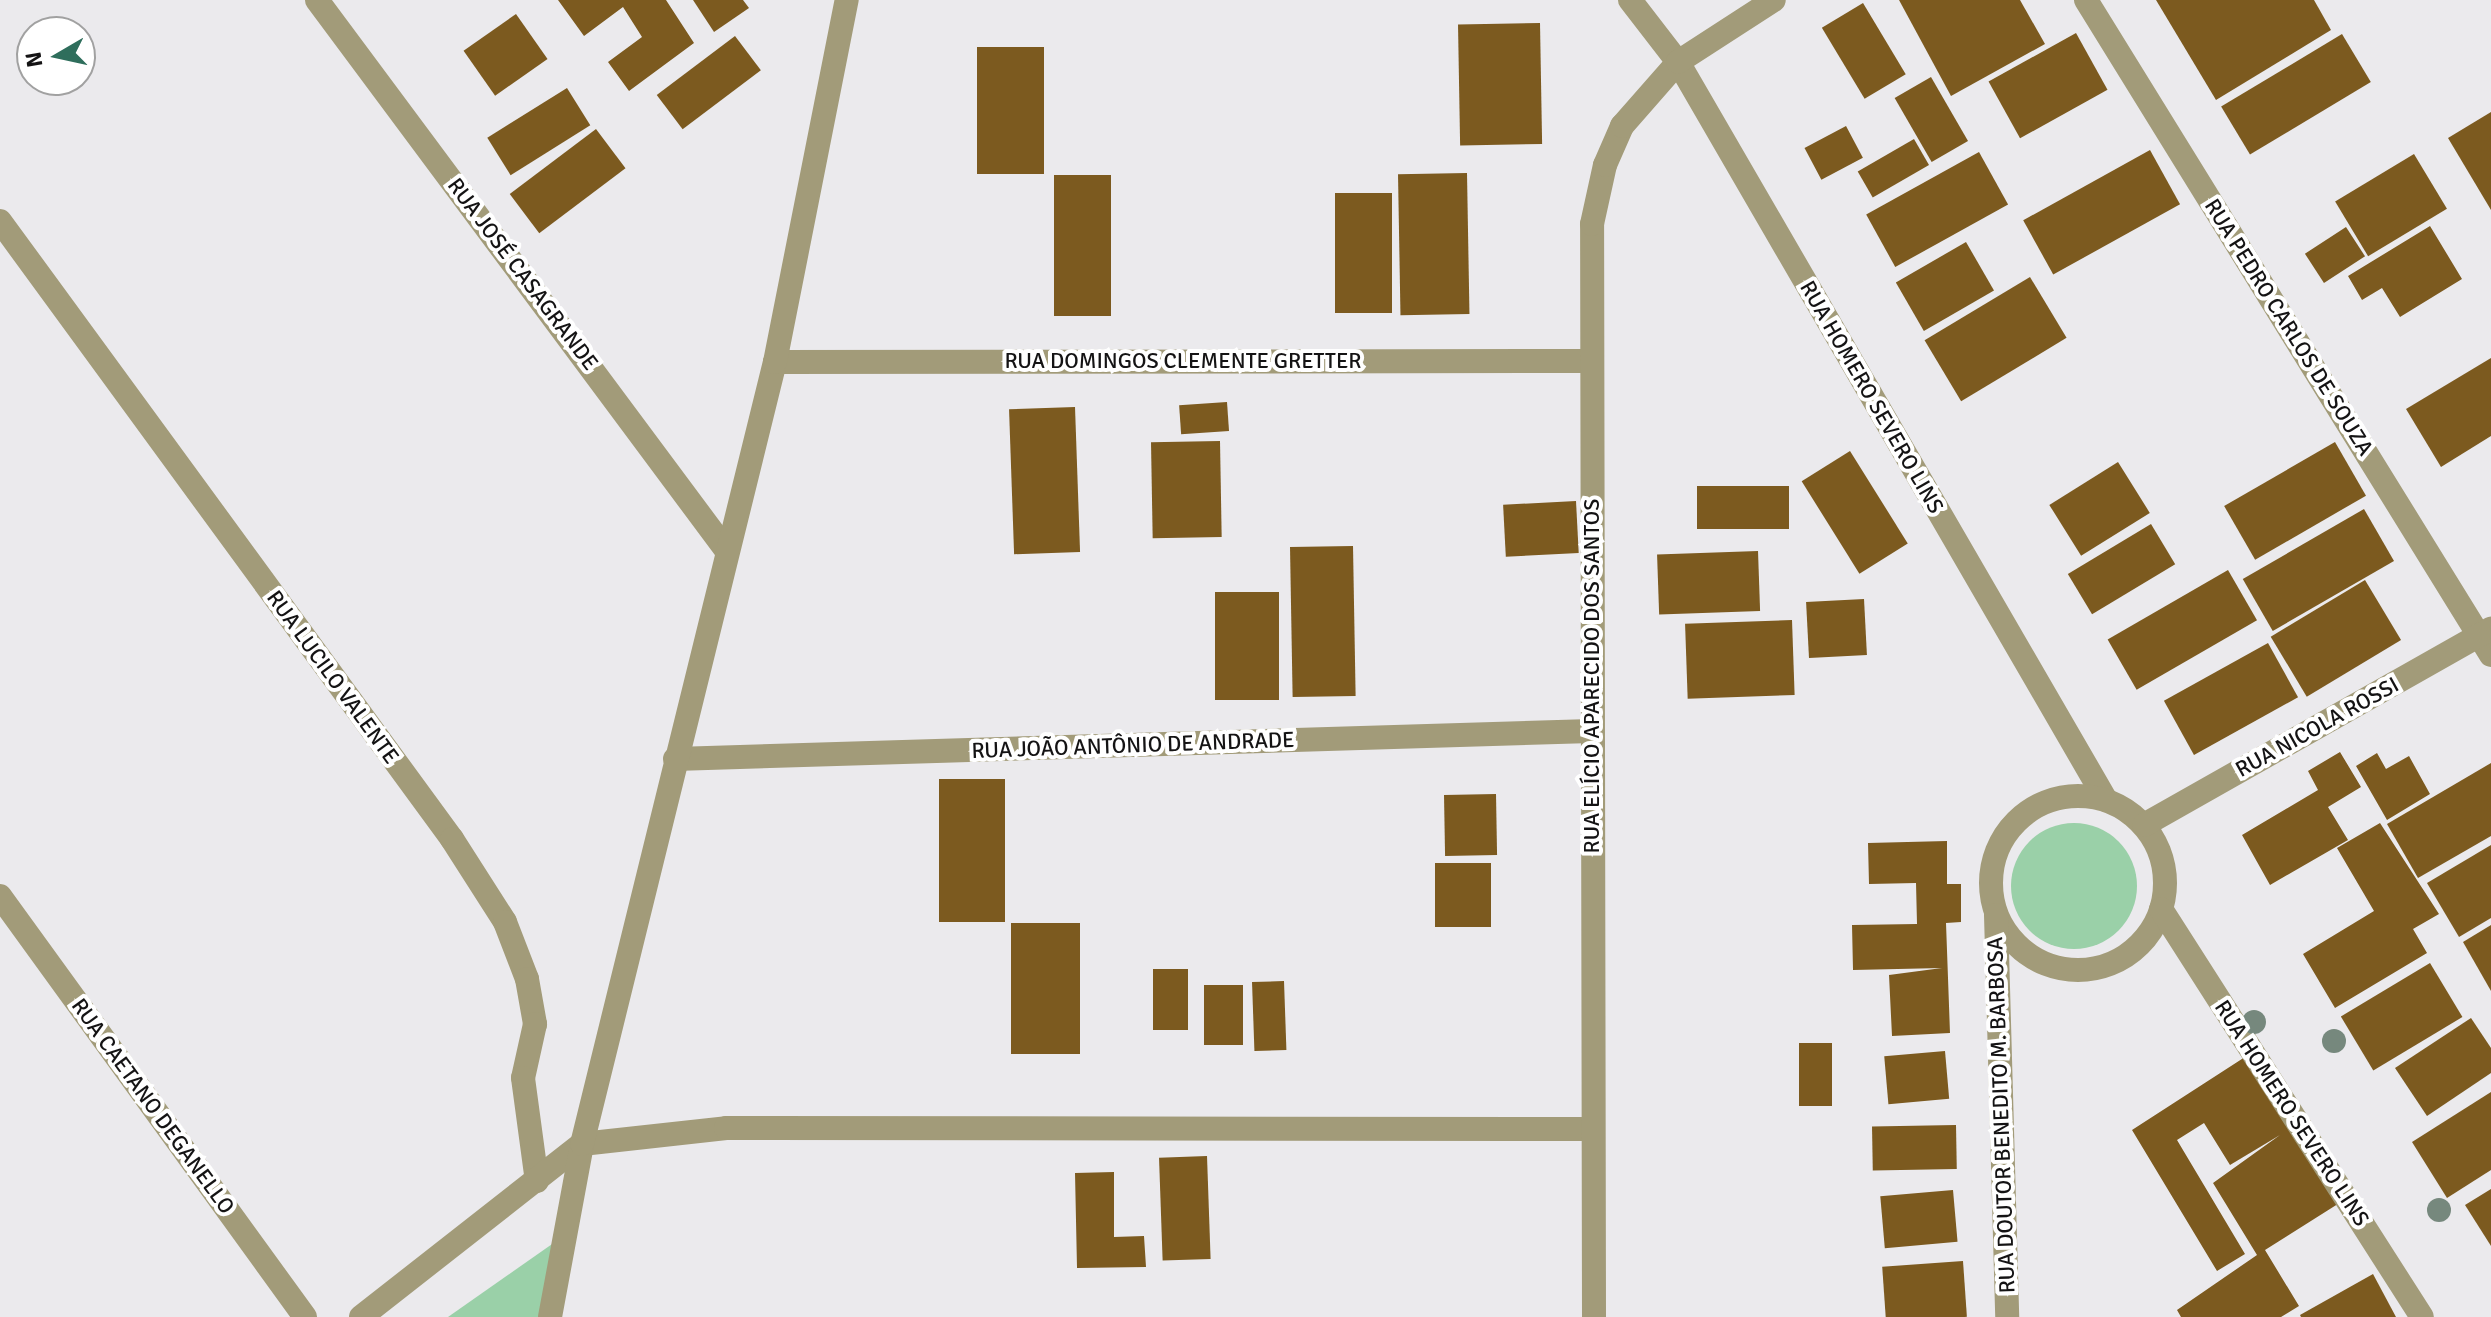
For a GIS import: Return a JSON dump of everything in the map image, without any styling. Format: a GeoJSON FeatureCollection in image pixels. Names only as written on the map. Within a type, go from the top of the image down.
{"type":"FeatureCollection","features":[{"type":"Feature","properties":{"kind":"street","name":"RUA JOSÉ CASAGRANDE"},"geometry":{"type":"LineString","coordinates":[[317,0],[726,550]]}},
{"type":"Feature","properties":{"kind":"street"},"geometry":{"type":"LineString","coordinates":[[550,1317],[582,1144],[726,550],[775,362],[847,0]]}},
{"type":"Feature","properties":{"kind":"street","name":"RUA HOMERO SEVERO LINS"},"geometry":{"type":"LineString","coordinates":[[1630,0],[1678,62],[2106,800]]}},
{"type":"Feature","properties":{"kind":"street","name":"RUA ELÍCIO APARECIDO DOS SANTOS"},"geometry":{"type":"LineString","coordinates":[[1594,1317],[1592,224],[1605,165],[1622,126],[1678,62],[1774,0]]}},
{"type":"Feature","properties":{"kind":"street","name":"RUA PEDRO CARLOS DE SOUZA"},"geometry":{"type":"LineString","coordinates":[[2086,0],[2487,640]]}},
{"type":"Feature","properties":{"kind":"street","name":"RUA LUCILO VALENTE"},"geometry":{"type":"LineString","coordinates":[[0,221],[452,839],[505,922],[527,979],[535,1024],[523,1078],[537,1181]]}},
{"type":"Feature","properties":{"kind":"street","name":"RUA DOMINGOS CLEMENTE GRETTER"},"geometry":{"type":"LineString","coordinates":[[775,362],[1591,361]]}},
{"type":"Feature","properties":{"kind":"street","name":"RUA NICOLA ROSSI"},"geometry":{"type":"LineString","coordinates":[[2144,825],[2487,640]]}},
{"type":"Feature","properties":{"kind":"street","name":"RUA JOÃO ANTÔNIO DE ANDRADE"},"geometry":{"type":"LineString","coordinates":[[675,759],[1592,731]]}},
{"type":"Feature","properties":{"kind":"street"},"geometry":{"type":"LineString","coordinates":[[2074,796],[2106,800],[2144,825],[2159,850],[2165,878],[2161,909],[2147,937],[2124,958],[2095,970],[2064,970],[2035,960],[2011,940],[1996,913],[1991,881],[1998,849],[2016,822],[2053,801],[2074,796]]}},
{"type":"Feature","properties":{"kind":"street","name":"RUA CAETANO DEGANELLO"},"geometry":{"type":"LineString","coordinates":[[0,896],[305,1317]]}},
{"type":"Feature","properties":{"kind":"street","name":"RUA HOMERO SEVERO LINS"},"geometry":{"type":"LineString","coordinates":[[2161,909],[2422,1317]]}},
{"type":"Feature","properties":{"kind":"street","name":"RUA DOUTOR BENEDITO M. BARBOSA"},"geometry":{"type":"LineString","coordinates":[[1996,913],[2007,1317]]}},
{"type":"Feature","properties":{"kind":"street"},"geometry":{"type":"LineString","coordinates":[[361,1317],[582,1144],[726,1128],[1592,1129]]}},
{"type":"Feature","properties":{"kind":"green space"},"geometry":{"type":"Polygon","coordinates":[[[2074,823],[2098,828],[2119,841],[2132,862],[2137,886],[2132,910],[2119,931],[2098,944],[2074,949],[2050,944],[2029,931],[2016,910],[2011,886],[2016,862],[2029,841],[2050,828],[2074,823]]]}},
{"type":"Feature","properties":{"kind":"green space"},"geometry":{"type":"Polygon","coordinates":[[[565,1235],[545,1317],[448,1317],[565,1235]]]}},
{"type":"Feature","properties":{"kind":"building"},"geometry":{"type":"Polygon","coordinates":[[[558,0],[666,0],[694,43],[629,91],[608,62],[642,37],[623,7],[584,36],[558,0]]]}},
{"type":"Feature","properties":{"kind":"building"},"geometry":{"type":"Polygon","coordinates":[[[693,0],[743,0],[749,8],[714,32],[693,0]]]}},
{"type":"Feature","properties":{"kind":"building"},"geometry":{"type":"Polygon","coordinates":[[[1899,0],[2020,0],[2045,44],[1951,96],[1899,0]]]}},
{"type":"Feature","properties":{"kind":"building"},"geometry":{"type":"Polygon","coordinates":[[[2156,0],[2314,0],[2331,30],[2216,100],[2156,0]]]}},
{"type":"Feature","properties":{"kind":"building"},"geometry":{"type":"Polygon","coordinates":[[[1863,3],[1906,74],[1865,99],[1822,28],[1863,3]]]}},
{"type":"Feature","properties":{"kind":"building"},"geometry":{"type":"Polygon","coordinates":[[[516,14],[548,59],[495,96],[464,51],[516,14]]]}},
{"type":"Feature","properties":{"kind":"building"},"geometry":{"type":"Polygon","coordinates":[[[1540,23],[1542,144],[1460,145],[1458,24],[1540,23]]]}},
{"type":"Feature","properties":{"kind":"building"},"geometry":{"type":"Polygon","coordinates":[[[2076,33],[2108,90],[2020,138],[1989,81],[2076,33]]]}},
{"type":"Feature","properties":{"kind":"building"},"geometry":{"type":"Polygon","coordinates":[[[2342,34],[2371,82],[2250,155],[2221,107],[2342,34]]]}},
{"type":"Feature","properties":{"kind":"building"},"geometry":{"type":"Polygon","coordinates":[[[735,36],[761,70],[683,129],[657,95],[735,36]]]}},
{"type":"Feature","properties":{"kind":"building"},"geometry":{"type":"Polygon","coordinates":[[[977,47],[1044,47],[1044,174],[977,174],[977,47]]]}},
{"type":"Feature","properties":{"kind":"building"},"geometry":{"type":"Polygon","coordinates":[[[1931,77],[1968,141],[1932,162],[1895,98],[1931,77]]]}},
{"type":"Feature","properties":{"kind":"building"},"geometry":{"type":"Polygon","coordinates":[[[567,88],[590,125],[511,175],[487,138],[567,88]]]}},
{"type":"Feature","properties":{"kind":"building"},"geometry":{"type":"Polygon","coordinates":[[[2491,112],[2491,210],[2448,138],[2491,112]]]}},
{"type":"Feature","properties":{"kind":"building"},"geometry":{"type":"Polygon","coordinates":[[[1846,126],[1863,158],[1821,180],[1805,148],[1846,126]]]}},
{"type":"Feature","properties":{"kind":"building"},"geometry":{"type":"Polygon","coordinates":[[[596,129],[625,168],[539,233],[510,194],[596,129]]]}},
{"type":"Feature","properties":{"kind":"building"},"geometry":{"type":"Polygon","coordinates":[[[1914,139],[1929,165],[1873,197],[1858,172],[1914,139]]]}},
{"type":"Feature","properties":{"kind":"building"},"geometry":{"type":"Polygon","coordinates":[[[2150,150],[2180,204],[2053,275],[2023,220],[2150,150]]]}},
{"type":"Feature","properties":{"kind":"building"},"geometry":{"type":"Polygon","coordinates":[[[1979,152],[2008,204],[1895,267],[1866,215],[1979,152]]]}},
{"type":"Feature","properties":{"kind":"building"},"geometry":{"type":"Polygon","coordinates":[[[2414,154],[2447,209],[2368,256],[2335,201],[2414,154]]]}},
{"type":"Feature","properties":{"kind":"building"},"geometry":{"type":"Polygon","coordinates":[[[1467,173],[1469,314],[1400,315],[1398,174],[1467,173]]]}},
{"type":"Feature","properties":{"kind":"building"},"geometry":{"type":"Polygon","coordinates":[[[1054,175],[1111,175],[1111,316],[1054,316],[1054,175]]]}},
{"type":"Feature","properties":{"kind":"building"},"geometry":{"type":"Polygon","coordinates":[[[1335,193],[1392,193],[1392,313],[1335,313],[1335,193]]]}},
{"type":"Feature","properties":{"kind":"building"},"geometry":{"type":"Polygon","coordinates":[[[2430,226],[2462,279],[2400,317],[2382,288],[2362,300],[2348,276],[2430,226]]]}},
{"type":"Feature","properties":{"kind":"building"},"geometry":{"type":"Polygon","coordinates":[[[2346,227],[2365,256],[2324,283],[2305,254],[2346,227]]]}},
{"type":"Feature","properties":{"kind":"building"},"geometry":{"type":"Polygon","coordinates":[[[1966,242],[1994,290],[1924,331],[1896,282],[1966,242]]]}},
{"type":"Feature","properties":{"kind":"building"},"geometry":{"type":"Polygon","coordinates":[[[2030,277],[2067,338],[1961,401],[1925,340],[2030,277]]]}},
{"type":"Feature","properties":{"kind":"building"},"geometry":{"type":"Polygon","coordinates":[[[2491,358],[2491,436],[2441,467],[2406,409],[2491,358]]]}},
{"type":"Feature","properties":{"kind":"building"},"geometry":{"type":"Polygon","coordinates":[[[1227,402],[1229,431],[1181,434],[1179,405],[1227,402]]]}},
{"type":"Feature","properties":{"kind":"building"},"geometry":{"type":"Polygon","coordinates":[[[1075,407],[1080,552],[1014,554],[1009,409],[1075,407]]]}},
{"type":"Feature","properties":{"kind":"building"},"geometry":{"type":"Polygon","coordinates":[[[1220,441],[1222,537],[1153,538],[1151,442],[1220,441]]]}},
{"type":"Feature","properties":{"kind":"building"},"geometry":{"type":"Polygon","coordinates":[[[2335,442],[2366,496],[2255,560],[2224,506],[2335,442]]]}},
{"type":"Feature","properties":{"kind":"building"},"geometry":{"type":"Polygon","coordinates":[[[1850,451],[1908,543],[1859,574],[1802,481],[1850,451]]]}},
{"type":"Feature","properties":{"kind":"building"},"geometry":{"type":"Polygon","coordinates":[[[2118,462],[2150,513],[2081,556],[2049,505],[2118,462]]]}},
{"type":"Feature","properties":{"kind":"building"},"geometry":{"type":"Polygon","coordinates":[[[1697,486],[1789,486],[1789,529],[1697,529],[1697,486]]]}},
{"type":"Feature","properties":{"kind":"building"},"geometry":{"type":"Polygon","coordinates":[[[1576,501],[1579,553],[1506,557],[1503,505],[1576,501]]]}},
{"type":"Feature","properties":{"kind":"building"},"geometry":{"type":"Polygon","coordinates":[[[2364,509],[2394,561],[2273,631],[2243,579],[2364,509]]]}},
{"type":"Feature","properties":{"kind":"building"},"geometry":{"type":"Polygon","coordinates":[[[2151,524],[2175,564],[2092,614],[2068,574],[2151,524]]]}},
{"type":"Feature","properties":{"kind":"building"},"geometry":{"type":"Polygon","coordinates":[[[1353,546],[1356,696],[1293,697],[1290,547],[1353,546]]]}},
{"type":"Feature","properties":{"kind":"building"},"geometry":{"type":"Polygon","coordinates":[[[1758,551],[1760,611],[1659,614],[1657,555],[1758,551]]]}},
{"type":"Feature","properties":{"kind":"building"},"geometry":{"type":"Polygon","coordinates":[[[2228,570],[2257,620],[2137,690],[2108,640],[2228,570]]]}},
{"type":"Feature","properties":{"kind":"building"},"geometry":{"type":"Polygon","coordinates":[[[2365,580],[2401,640],[2307,697],[2271,637],[2365,580]]]}},
{"type":"Feature","properties":{"kind":"building"},"geometry":{"type":"Polygon","coordinates":[[[1215,592],[1279,592],[1279,700],[1215,700],[1215,592]]]}},
{"type":"Feature","properties":{"kind":"building"},"geometry":{"type":"Polygon","coordinates":[[[1864,599],[1867,655],[1809,658],[1806,602],[1864,599]]]}},
{"type":"Feature","properties":{"kind":"building"},"geometry":{"type":"Polygon","coordinates":[[[1792,620],[1795,695],[1688,699],[1685,624],[1792,620]]]}},
{"type":"Feature","properties":{"kind":"building"},"geometry":{"type":"Polygon","coordinates":[[[2268,643],[2298,697],[2194,755],[2164,701],[2268,643]]]}},
{"type":"Feature","properties":{"kind":"building"},"geometry":{"type":"Polygon","coordinates":[[[2340,752],[2361,787],[2328,807],[2348,840],[2270,885],[2242,835],[2318,790],[2308,771],[2340,752]]]}},
{"type":"Feature","properties":{"kind":"building"},"geometry":{"type":"Polygon","coordinates":[[[2377,753],[2386,769],[2409,756],[2430,794],[2387,820],[2356,766],[2377,753]]]}},
{"type":"Feature","properties":{"kind":"building"},"geometry":{"type":"Polygon","coordinates":[[[2491,763],[2491,836],[2418,878],[2387,824],[2491,763]]]}},
{"type":"Feature","properties":{"kind":"building"},"geometry":{"type":"Polygon","coordinates":[[[939,779],[1005,779],[1005,922],[939,922],[939,779]]]}},
{"type":"Feature","properties":{"kind":"building"},"geometry":{"type":"Polygon","coordinates":[[[1496,794],[1497,855],[1445,856],[1444,795],[1496,794]]]}},
{"type":"Feature","properties":{"kind":"building"},"geometry":{"type":"Polygon","coordinates":[[[2380,823],[2439,914],[2413,929],[2427,953],[2335,1008],[2303,954],[2374,911],[2337,848],[2380,823]]]}},
{"type":"Feature","properties":{"kind":"building"},"geometry":{"type":"Polygon","coordinates":[[[1947,841],[1947,884],[1961,884],[1961,922],[1946,923],[1950,1033],[1892,1036],[1889,975],[1942,968],[1853,970],[1852,925],[1917,924],[1916,883],[1869,884],[1868,843],[1947,841]]]}},
{"type":"Feature","properties":{"kind":"building"},"geometry":{"type":"Polygon","coordinates":[[[2491,845],[2491,918],[2459,937],[2427,883],[2491,845]]]}},
{"type":"Feature","properties":{"kind":"building"},"geometry":{"type":"Polygon","coordinates":[[[1435,863],[1491,863],[1491,927],[1435,927],[1435,863]]]}},
{"type":"Feature","properties":{"kind":"building"},"geometry":{"type":"Polygon","coordinates":[[[1011,923],[1080,923],[1080,1054],[1011,1054],[1011,923]]]}},
{"type":"Feature","properties":{"kind":"building"},"geometry":{"type":"Polygon","coordinates":[[[2491,925],[2491,991],[2463,942],[2491,925]]]}},
{"type":"Feature","properties":{"kind":"building"},"geometry":{"type":"Polygon","coordinates":[[[2430,963],[2462,1017],[2373,1071],[2341,1017],[2430,963]]]}},
{"type":"Feature","properties":{"kind":"building"},"geometry":{"type":"Polygon","coordinates":[[[1153,969],[1188,969],[1188,1030],[1153,1030],[1153,969]]]}},
{"type":"Feature","properties":{"kind":"building"},"geometry":{"type":"Polygon","coordinates":[[[1284,981],[1286,1050],[1254,1051],[1252,982],[1284,981]]]}},
{"type":"Feature","properties":{"kind":"building"},"geometry":{"type":"Polygon","coordinates":[[[1204,985],[1243,985],[1243,1045],[1204,1045],[1204,985]]]}},
{"type":"Feature","properties":{"kind":"building"},"geometry":{"type":"Polygon","coordinates":[[[2471,1018],[2491,1048],[2491,1073],[2427,1116],[2395,1068],[2471,1018]]]}},
{"type":"Feature","properties":{"kind":"building"},"geometry":{"type":"Polygon","coordinates":[[[1799,1043],[1832,1043],[1832,1106],[1799,1106],[1799,1043]]]}},
{"type":"Feature","properties":{"kind":"building"},"geometry":{"type":"Polygon","coordinates":[[[1945,1051],[1949,1099],[1888,1104],[1884,1056],[1945,1051]]]}},
{"type":"Feature","properties":{"kind":"building"},"geometry":{"type":"Polygon","coordinates":[[[2245,1057],[2341,1202],[2265,1250],[2299,1306],[2281,1317],[2181,1317],[2177,1310],[2257,1255],[2213,1183],[2280,1135],[2230,1165],[2204,1123],[2177,1140],[2245,1254],[2217,1271],[2132,1130],[2245,1057]]]}},
{"type":"Feature","properties":{"kind":"building"},"geometry":{"type":"Polygon","coordinates":[[[2491,1092],[2491,1170],[2447,1198],[2412,1142],[2491,1092]]]}},
{"type":"Feature","properties":{"kind":"building"},"geometry":{"type":"Polygon","coordinates":[[[1956,1125],[1957,1169],[1873,1170],[1872,1126],[1956,1125]]]}},
{"type":"Feature","properties":{"kind":"building"},"geometry":{"type":"Polygon","coordinates":[[[1207,1156],[1211,1259],[1163,1261],[1159,1158],[1207,1156]]]}},
{"type":"Feature","properties":{"kind":"building"},"geometry":{"type":"Polygon","coordinates":[[[1114,1172],[1114,1237],[1144,1236],[1146,1267],[1077,1268],[1075,1173],[1114,1172]]]}},
{"type":"Feature","properties":{"kind":"building"},"geometry":{"type":"Polygon","coordinates":[[[2491,1189],[2491,1246],[2465,1205],[2491,1189]]]}},
{"type":"Feature","properties":{"kind":"building"},"geometry":{"type":"Polygon","coordinates":[[[1953,1190],[1958,1242],[1885,1248],[1880,1196],[1953,1190]]]}},
{"type":"Feature","properties":{"kind":"building"},"geometry":{"type":"Polygon","coordinates":[[[1963,1261],[1967,1317],[1886,1317],[1882,1267],[1963,1261]]]}},
{"type":"Feature","properties":{"kind":"building"},"geometry":{"type":"Polygon","coordinates":[[[2373,1274],[2396,1317],[2301,1317],[2300,1315],[2373,1274]]]}}]}
